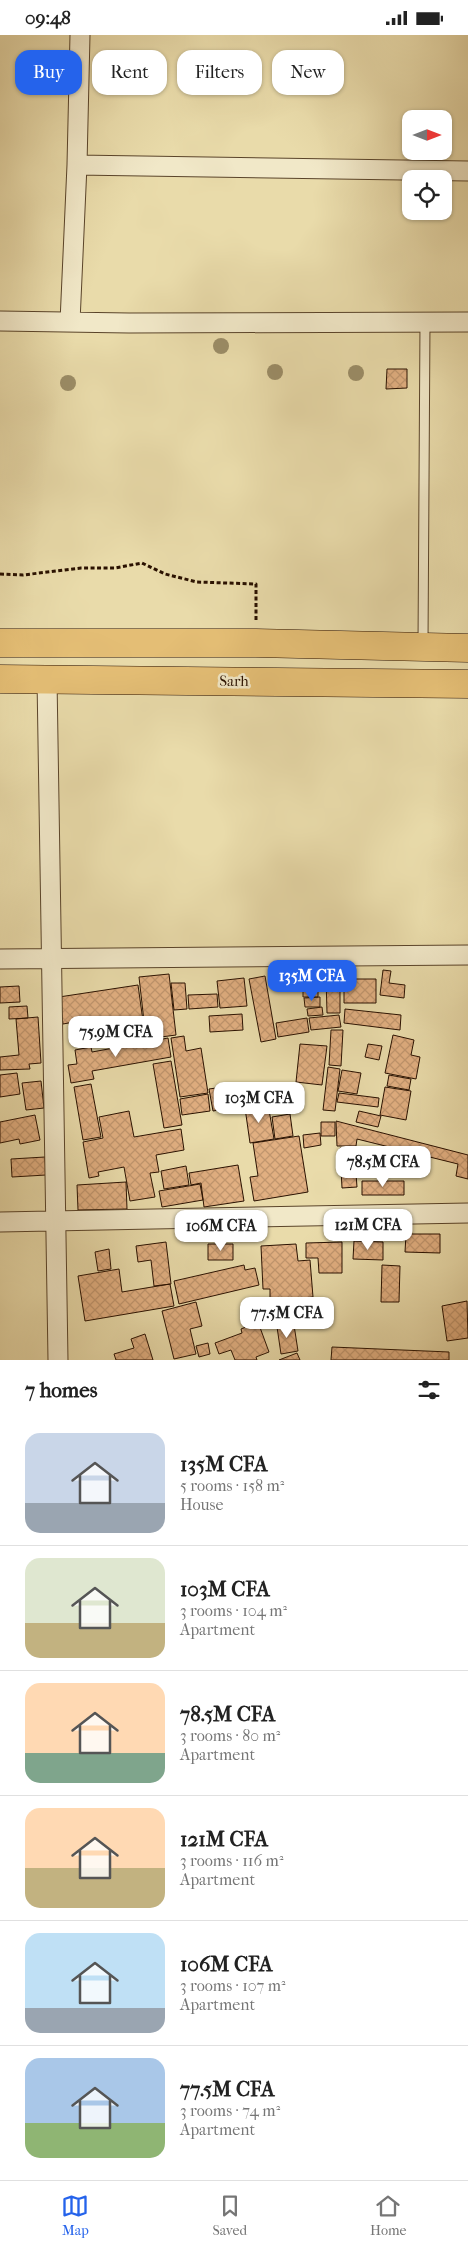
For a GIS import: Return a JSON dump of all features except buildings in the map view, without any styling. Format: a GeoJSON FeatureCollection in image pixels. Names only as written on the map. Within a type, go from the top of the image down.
{"type":"FeatureCollection","features":[{"type":"Feature","properties":{"kind":"highway"},"geometry":{"type":"LineString","coordinates":[[0,643],[256,643],[468,648]]}},
{"type":"Feature","properties":{"kind":"highway","name":"Sarh"},"geometry":{"type":"LineString","coordinates":[[0,679],[468,684]]}},
{"type":"Feature","properties":{"kind":"street"},"geometry":{"type":"LineString","coordinates":[[70,322],[77,165],[80,35]]}},
{"type":"Feature","properties":{"kind":"street"},"geometry":{"type":"LineString","coordinates":[[77,165],[468,171]]}},
{"type":"Feature","properties":{"kind":"street"},"geometry":{"type":"LineString","coordinates":[[0,321],[139,323],[468,322]]}},
{"type":"Feature","properties":{"kind":"street"},"geometry":{"type":"LineString","coordinates":[[46,679],[58,1360]]}},
{"type":"Feature","properties":{"kind":"street"},"geometry":{"type":"LineString","coordinates":[[0,959],[468,955]]}},
{"type":"Feature","properties":{"kind":"street"},"geometry":{"type":"LineString","coordinates":[[0,1222],[468,1213]]}},
{"type":"Feature","properties":{"kind":"lane"},"geometry":{"type":"LineString","coordinates":[[423,647],[426,321]]}},
{"type":"Feature","properties":{"kind":"path"},"geometry":{"type":"LineString","coordinates":[[0,574],[23,575],[81,567],[115,568],[142,563],[165,574],[197,582],[256,584],[256,643]]}}]}
